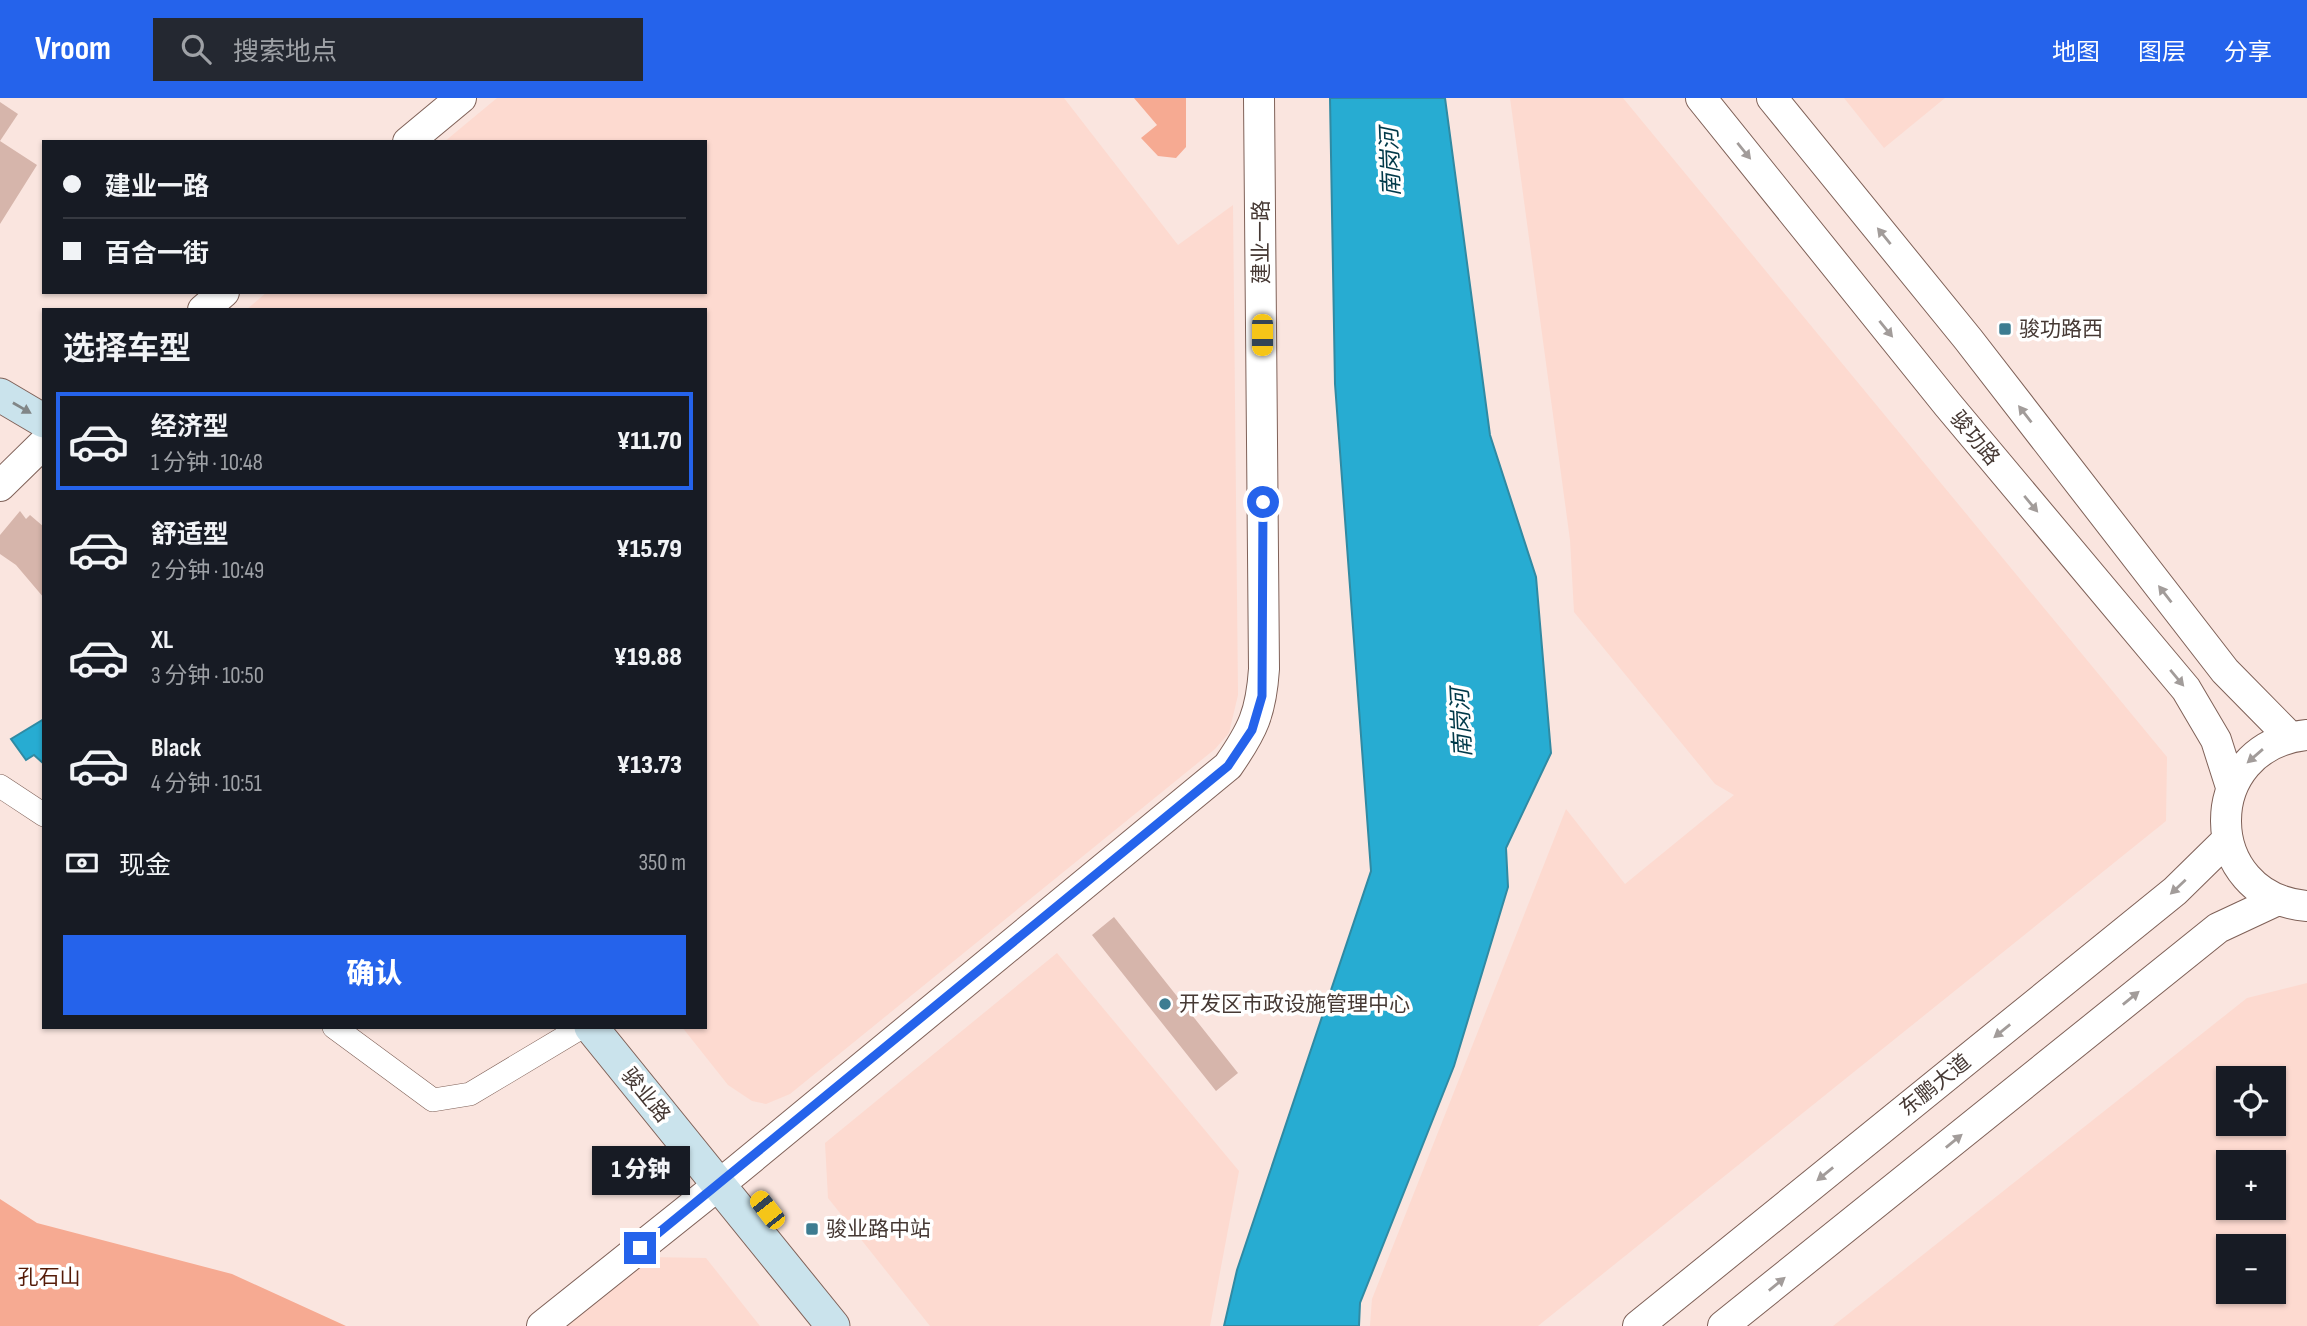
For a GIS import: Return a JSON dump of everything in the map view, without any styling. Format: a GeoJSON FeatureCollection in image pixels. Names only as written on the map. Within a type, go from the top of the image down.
{"type":"FeatureCollection","features":[{"type":"Feature","properties":{"kind":"main road"},"geometry":{"type":"LineString","coordinates":[[0,370],[42,393]]}},
{"type":"Feature","properties":{"kind":"main road"},"geometry":{"type":"LineString","coordinates":[[0,395],[42,420]]}},
{"type":"Feature","properties":{"kind":"main road","name":"骏业路"},"geometry":{"type":"LineString","coordinates":[[593,1029],[859,1326]]}},
{"type":"Feature","properties":{"kind":"main road","name":"骏业路"},"geometry":{"type":"LineString","coordinates":[[620,1029],[833,1326]]}},
{"type":"Feature","properties":{"kind":"street"},"geometry":{"type":"LineString","coordinates":[[410,140],[461,98]]}},
{"type":"Feature","properties":{"kind":"street","name":"建业一路"},"geometry":{"type":"LineString","coordinates":[[542,1326],[727,1178],[1228,766],[1252,730],[1262,696],[1264,669],[1259,98]]}},
{"type":"Feature","properties":{"kind":"street","name":"骏功路"},"geometry":{"type":"LineString","coordinates":[[1701,98],[1948,405],[2186,689],[2216,740],[2231,787]]}},
{"type":"Feature","properties":{"kind":"street"},"geometry":{"type":"LineString","coordinates":[[1772,98],[1968,339],[2225,671],[2298,736],[2265,747],[2245,765],[2231,787],[2225,813],[2227,840],[2237,865],[2255,886],[2278,900],[2307,906]]}},
{"type":"Feature","properties":{"kind":"street"},"geometry":{"type":"LineString","coordinates":[[205,308],[222,294]]}},
{"type":"Feature","properties":{"kind":"street"},"geometry":{"type":"LineString","coordinates":[[0,486],[42,445]]}},
{"type":"Feature","properties":{"kind":"street"},"geometry":{"type":"LineString","coordinates":[[0,786],[42,814]]}},
{"type":"Feature","properties":{"kind":"street","name":"东鹏大道"},"geometry":{"type":"LineString","coordinates":[[1638,1326],[2175,891],[2227,840]]}},
{"type":"Feature","properties":{"kind":"street"},"geometry":{"type":"LineString","coordinates":[[1723,1326],[2218,928],[2278,900]]}},
{"type":"Feature","properties":{"kind":"street"},"geometry":{"type":"LineString","coordinates":[[337,1029],[433,1100],[470,1094],[579,1029]]}},
{"type":"Feature","properties":{"kind":"shaded area"},"geometry":{"type":"Polygon","coordinates":[[[497,98],[1064,98],[1178,245],[1233,205],[1238,695],[1229,733],[1215,749],[790,1094],[766,1104],[752,1101],[728,1085],[684,1029],[707,1029],[707,308],[248,308],[265,294],[707,294],[707,140],[446,140],[497,98]]]}},
{"type":"Feature","properties":{"kind":"shaded area"},"geometry":{"type":"Polygon","coordinates":[[[1510,98],[1623,98],[2167,757],[2166,821],[1538,1326],[1370,1326],[1372,1299],[1566,809],[1625,884],[1734,795],[1715,784],[1574,612],[1570,540],[1510,98]]]}},
{"type":"Feature","properties":{"kind":"shaded area"},"geometry":{"type":"Polygon","coordinates":[[[1844,98],[1945,98],[1884,148],[1844,98]]]}},
{"type":"Feature","properties":{"kind":"shaded area"},"geometry":{"type":"Polygon","coordinates":[[[1057,953],[1239,1171],[1210,1326],[930,1326],[828,1198],[825,1143],[1057,953]]]}},
{"type":"Feature","properties":{"kind":"shaded area"},"geometry":{"type":"Polygon","coordinates":[[[2307,983],[2307,1326],[1833,1326],[2247,998],[2307,983]]]}},
{"type":"Feature","properties":{"kind":"shaded area"},"geometry":{"type":"Polygon","coordinates":[[[648,1257],[706,1258],[760,1326],[565,1326],[648,1257]]]}},
{"type":"Feature","properties":{"kind":"green space"},"geometry":{"type":"Polygon","coordinates":[[[1134,98],[1186,98],[1186,147],[1176,158],[1158,156],[1141,138],[1157,125],[1134,98]]]}},
{"type":"Feature","properties":{"kind":"green space","name":"孔石山"},"geometry":{"type":"Polygon","coordinates":[[[0,1199],[37,1223],[232,1274],[346,1326],[0,1326],[0,1199]]]}},
{"type":"Feature","properties":{"kind":"water","name":"南岗河"},"geometry":{"type":"Polygon","coordinates":[[[1330,98],[1445,98],[1490,435],[1536,577],[1551,753],[1506,848],[1508,887],[1454,1066],[1360,1303],[1359,1326],[1224,1326],[1237,1270],[1371,871],[1335,384],[1330,98]]]}},
{"type":"Feature","properties":{"kind":"water"},"geometry":{"type":"Polygon","coordinates":[[[42,720],[42,762],[34,755],[26,760],[11,739],[42,720]]]}},
{"type":"Feature","properties":{"kind":"building"},"geometry":{"type":"Polygon","coordinates":[[[0,102],[18,114],[0,141],[0,102]]]}},
{"type":"Feature","properties":{"kind":"building"},"geometry":{"type":"Polygon","coordinates":[[[0,141],[37,165],[0,224],[0,141]]]}},
{"type":"Feature","properties":{"kind":"building"},"geometry":{"type":"Polygon","coordinates":[[[20,511],[26,519],[30,515],[42,525],[42,596],[16,565],[0,554],[0,535],[20,511]]]}},
{"type":"Feature","properties":{"kind":"building","name":"开发区市政设施管理中心"},"geometry":{"type":"Polygon","coordinates":[[[1114,917],[1238,1073],[1216,1091],[1092,935],[1114,917]]]}},
{"type":"Feature","properties":{"kind":"place","name":"骏功路西"},"geometry":{"type":"Point","coordinates":[2005,329]}},
{"type":"Feature","properties":{"kind":"place","name":"开发区市政设施管理中心"},"geometry":{"type":"Point","coordinates":[1165,1004]}},
{"type":"Feature","properties":{"kind":"place","name":"骏业路中站"},"geometry":{"type":"Point","coordinates":[812,1229]}},
{"type":"Feature","properties":{"kind":"route"},"geometry":{"type":"LineString","coordinates":[[640,1248],[1228,766],[1252,730],[1262,696],[1263,502]]}}]}
